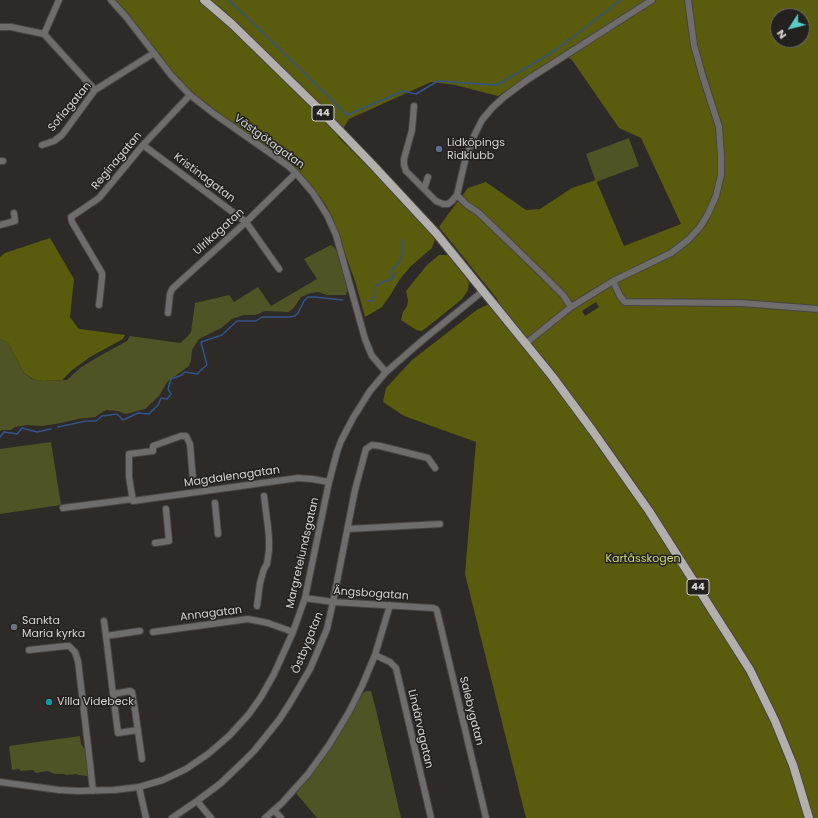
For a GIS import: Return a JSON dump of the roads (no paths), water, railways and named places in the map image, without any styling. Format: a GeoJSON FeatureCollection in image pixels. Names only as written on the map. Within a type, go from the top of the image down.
{"type":"FeatureCollection","features":[{"type":"Feature","properties":{"kind":"main road","name":"44"},"geometry":{"type":"LineString","coordinates":[[204,0],[232,24],[316,106],[436,233],[552,376],[592,430],[645,505],[750,670],[775,721],[793,765],[809,818]]}},
{"type":"Feature","properties":{"kind":"street"},"geometry":{"type":"LineString","coordinates":[[44,34],[59,0]]}},
{"type":"Feature","properties":{"kind":"street","name":"Västgötagatan"},"geometry":{"type":"LineString","coordinates":[[111,0],[127,18],[175,80],[190,95],[279,159],[296,173],[317,197],[332,224],[365,339],[372,356],[386,372]]}},
{"type":"Feature","properties":{"kind":"street"},"geometry":{"type":"LineString","coordinates":[[414,106],[412,130],[404,158],[406,171],[436,201],[443,204],[448,204],[457,195],[465,161],[474,136],[482,120],[492,108],[504,97],[528,80],[652,0]]}},
{"type":"Feature","properties":{"kind":"street"},"geometry":{"type":"LineString","coordinates":[[525,344],[571,307],[613,281],[671,253],[688,240],[700,227],[708,214],[716,196],[721,175],[719,127],[694,45],[688,0]]}},
{"type":"Feature","properties":{"kind":"street"},"geometry":{"type":"LineString","coordinates":[[0,27],[44,34],[95,90]]}},
{"type":"Feature","properties":{"kind":"street","name":"Sofiagatan"},"geometry":{"type":"LineString","coordinates":[[42,145],[54,141],[62,135],[95,90],[154,53]]}},
{"type":"Feature","properties":{"kind":"street","name":"Reginagatan"},"geometry":{"type":"LineString","coordinates":[[99,304],[102,273],[72,222],[71,217],[99,198],[143,145],[190,95]]}},
{"type":"Feature","properties":{"kind":"street","name":"Kristinagatan"},"geometry":{"type":"LineString","coordinates":[[143,145],[246,222],[279,269]]}},
{"type":"Feature","properties":{"kind":"street","name":"Ulrikagatan"},"geometry":{"type":"LineString","coordinates":[[168,313],[172,289],[246,222],[296,173]]}},
{"type":"Feature","properties":{"kind":"street"},"geometry":{"type":"LineString","coordinates":[[424,189],[428,178]]}},
{"type":"Feature","properties":{"kind":"street"},"geometry":{"type":"LineString","coordinates":[[457,195],[485,219],[535,267],[563,295],[571,307]]}},
{"type":"Feature","properties":{"kind":"street"},"geometry":{"type":"LineString","coordinates":[[0,225],[15,221],[14,213]]}},
{"type":"Feature","properties":{"kind":"street"},"geometry":{"type":"LineString","coordinates":[[613,281],[624,302],[742,303],[818,310]]}},
{"type":"Feature","properties":{"kind":"street","name":"Margretelundsgatan"},"geometry":{"type":"LineString","coordinates":[[0,782],[59,790],[93,791],[139,787],[163,780],[186,769],[208,754],[229,736],[249,714],[264,692],[293,632],[305,598],[329,482],[341,441],[353,418],[370,391],[386,372],[483,291]]}},
{"type":"Feature","properties":{"kind":"street"},"geometry":{"type":"LineString","coordinates":[[135,499],[129,477],[129,454],[153,451],[153,446],[178,436],[186,436],[190,444],[193,480]]}},
{"type":"Feature","properties":{"kind":"street","name":"Östbygatan"},"geometry":{"type":"LineString","coordinates":[[172,818],[221,782],[266,738],[290,703],[310,669],[327,629],[355,490],[366,449],[372,445],[380,446],[428,458],[435,468]]}},
{"type":"Feature","properties":{"kind":"street","name":"Magdalenagatan"},"geometry":{"type":"LineString","coordinates":[[63,508],[298,478],[329,482]]}},
{"type":"Feature","properties":{"kind":"street"},"geometry":{"type":"LineString","coordinates":[[257,606],[260,583],[269,550],[269,533],[264,496]]}},
{"type":"Feature","properties":{"kind":"street"},"geometry":{"type":"LineString","coordinates":[[215,503],[218,534]]}},
{"type":"Feature","properties":{"kind":"street"},"geometry":{"type":"LineString","coordinates":[[156,543],[169,541],[166,509]]}},
{"type":"Feature","properties":{"kind":"street"},"geometry":{"type":"LineString","coordinates":[[348,529],[440,524]]}},
{"type":"Feature","properties":{"kind":"street","name":"Ängsbogatan"},"geometry":{"type":"LineString","coordinates":[[305,598],[333,602],[433,608],[436,610]]}},
{"type":"Feature","properties":{"kind":"street"},"geometry":{"type":"LineString","coordinates":[[265,818],[308,774],[332,740],[356,700],[375,655],[390,606]]}},
{"type":"Feature","properties":{"kind":"street","name":"Salebygatan"},"geometry":{"type":"LineString","coordinates":[[436,610],[486,818]]}},
{"type":"Feature","properties":{"kind":"street","name":"Annagatan"},"geometry":{"type":"LineString","coordinates":[[154,632],[252,620],[272,624],[293,632]]}},
{"type":"Feature","properties":{"kind":"street"},"geometry":{"type":"LineString","coordinates":[[104,621],[118,733],[138,730]]}},
{"type":"Feature","properties":{"kind":"street"},"geometry":{"type":"LineString","coordinates":[[106,636],[140,631]]}},
{"type":"Feature","properties":{"kind":"street"},"geometry":{"type":"LineString","coordinates":[[29,650],[69,646],[75,652],[78,661],[93,791]]}},
{"type":"Feature","properties":{"kind":"street","name":"Lindärvagatan"},"geometry":{"type":"LineString","coordinates":[[375,655],[390,662],[396,668],[431,818]]}},
{"type":"Feature","properties":{"kind":"street"},"geometry":{"type":"LineString","coordinates":[[113,694],[130,691],[132,692],[142,759]]}},
{"type":"Feature","properties":{"kind":"street"},"geometry":{"type":"LineString","coordinates":[[139,787],[146,818]]}},
{"type":"Feature","properties":{"kind":"street"},"geometry":{"type":"LineString","coordinates":[[197,801],[211,818]]}},
{"type":"Feature","properties":{"kind":"street"},"geometry":{"type":"LineString","coordinates":[[274,810],[281,818]]}},
{"type":"Feature","properties":{"kind":"waterway"},"geometry":{"type":"LineString","coordinates":[[228,0],[347,115],[403,91],[416,94],[438,81],[497,85],[556,50],[621,0]]}},
{"type":"Feature","properties":{"kind":"waterway"},"geometry":{"type":"LineString","coordinates":[[367,301],[371,301],[375,297],[375,287],[381,282],[393,278],[392,269],[397,265],[402,256],[402,240]]}},
{"type":"Feature","properties":{"kind":"waterway"},"geometry":{"type":"LineString","coordinates":[[58,427],[86,421],[96,421],[102,416],[117,414],[123,420],[138,413],[149,414],[158,405],[161,398],[167,399],[171,394],[168,389],[171,379],[182,375],[185,372],[197,374],[207,365],[201,342],[222,335],[237,321],[256,321],[262,317],[295,316],[308,297],[343,300]]}},
{"type":"Feature","properties":{"kind":"waterway"},"geometry":{"type":"LineString","coordinates":[[0,437],[4,432],[17,434],[22,428],[37,432],[51,429]]}},
{"type":"Feature","properties":{"kind":"place","name":"Lidköpings Ridklubb"},"geometry":{"type":"Point","coordinates":[439,149]}},
{"type":"Feature","properties":{"kind":"place","name":"Sankta Maria kyrka"},"geometry":{"type":"Point","coordinates":[14,627]}},
{"type":"Feature","properties":{"kind":"place","name":"Villa Videbeck"},"geometry":{"type":"Point","coordinates":[49,702]}},
{"type":"Feature","properties":{"kind":"park label","name":"Kartåsskogen"},"geometry":{"type":"Point","coordinates":[643,559]}}]}
